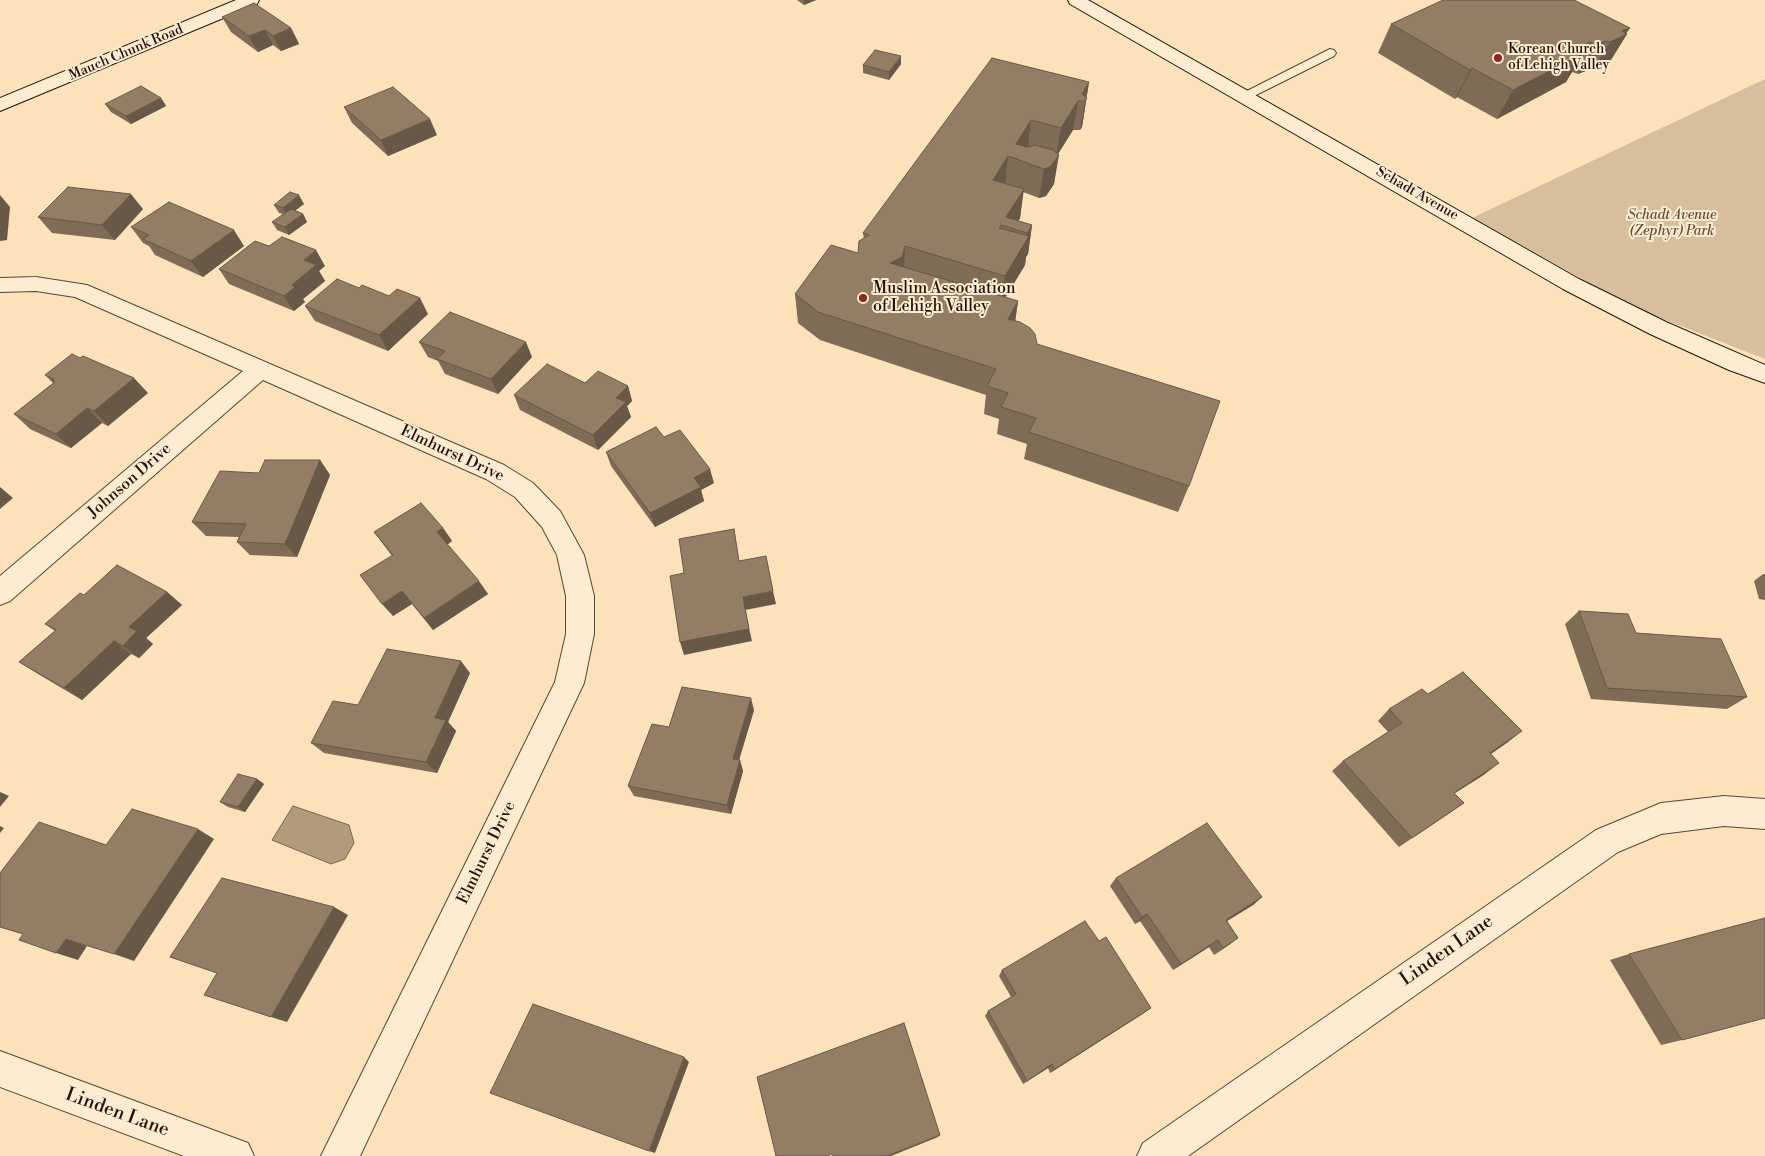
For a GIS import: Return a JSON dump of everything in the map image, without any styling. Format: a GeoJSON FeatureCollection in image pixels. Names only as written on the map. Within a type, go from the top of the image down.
{"type":"FeatureCollection","features":[{"type":"Feature","properties":{"kind":"street","name":"Mauch Chunk Road"},"geometry":{"type":"LineString","coordinates":[[0,105],[251,0]]}},
{"type":"Feature","properties":{"kind":"street","name":"Schadt Avenue"},"geometry":{"type":"LineString","coordinates":[[1076,0],[1572,284],[1658,328],[1737,364],[1765,374]]}},
{"type":"Feature","properties":{"kind":"street","name":"Elmhurst Drive"},"geometry":{"type":"LineString","coordinates":[[0,285],[36,284],[79,290],[495,472],[524,490],[551,519],[570,555],[580,596],[580,634],[569,683],[340,1156]]}},
{"type":"Feature","properties":{"kind":"street","name":"Johnson Drive"},"geometry":{"type":"LineString","coordinates":[[0,593],[261,369]]}},
{"type":"Feature","properties":{"kind":"street","name":"Linden Lane"},"geometry":{"type":"LineString","coordinates":[[1156,1156],[1607,841],[1661,819],[1724,811],[1765,814]]}},
{"type":"Feature","properties":{"kind":"street","name":"Linden Lane"},"geometry":{"type":"LineString","coordinates":[[0,1069],[235,1156]]}},
{"type":"Feature","properties":{"kind":"lane"},"geometry":{"type":"LineString","coordinates":[[1244,96],[1330,53]]}},
{"type":"Feature","properties":{"kind":"green space","name":"Schadt Avenue (Zephyr) Park"},"geometry":{"type":"Polygon","coordinates":[[[1765,79],[1765,359],[1633,307],[1472,218],[1765,79]]]}},
{"type":"Feature","properties":{"kind":"shaded area"},"geometry":{"type":"Polygon","coordinates":[[[293,806],[349,825],[354,843],[345,859],[331,864],[272,840],[293,806]]]}},
{"type":"Feature","properties":{"kind":"building"},"geometry":{"type":"Polygon","coordinates":[[[1443,0],[1574,0],[1630,28],[1622,31],[1627,34],[1610,42],[1606,41],[1596,45],[1590,42],[1577,49],[1584,53],[1513,90],[1472,68],[1470,70],[1391,24],[1443,0]]]}},
{"type":"Feature","properties":{"kind":"building"},"geometry":{"type":"Polygon","coordinates":[[[254,3],[291,28],[273,36],[265,30],[249,36],[222,17],[254,3]]]}},
{"type":"Feature","properties":{"kind":"building"},"geometry":{"type":"Polygon","coordinates":[[[875,50],[901,56],[889,72],[863,65],[875,50]]]}},
{"type":"Feature","properties":{"kind":"building","name":"Muslim Association of Lehigh Valley"},"geometry":{"type":"Polygon","coordinates":[[[992,58],[1089,82],[1082,94],[1087,98],[1085,101],[1078,101],[1061,128],[1031,120],[1016,144],[1027,147],[1035,145],[1053,150],[1059,155],[1050,167],[1044,169],[1008,156],[993,180],[1024,189],[1006,217],[1032,225],[1027,233],[1001,225],[999,228],[1029,236],[1005,276],[905,246],[902,257],[890,263],[1018,301],[1008,319],[1020,322],[1030,328],[1035,334],[1037,344],[1220,401],[1189,486],[1029,432],[1036,418],[1001,407],[1008,393],[987,386],[996,369],[818,312],[795,294],[831,245],[858,253],[859,241],[869,235],[863,233],[992,58]]]}},
{"type":"Feature","properties":{"kind":"building"},"geometry":{"type":"Polygon","coordinates":[[[141,86],[161,98],[126,116],[105,104],[141,86]]]}},
{"type":"Feature","properties":{"kind":"building"},"geometry":{"type":"Polygon","coordinates":[[[393,87],[430,119],[381,140],[344,107],[393,87]]]}},
{"type":"Feature","properties":{"kind":"building"},"geometry":{"type":"Polygon","coordinates":[[[68,187],[131,194],[102,225],[38,217],[68,187]]]}},
{"type":"Feature","properties":{"kind":"building"},"geometry":{"type":"Polygon","coordinates":[[[290,192],[299,195],[283,208],[274,205],[290,192]]]}},
{"type":"Feature","properties":{"kind":"building"},"geometry":{"type":"Polygon","coordinates":[[[169,202],[234,230],[191,261],[143,239],[149,235],[131,227],[169,202]]]}},
{"type":"Feature","properties":{"kind":"building"},"geometry":{"type":"Polygon","coordinates":[[[291,209],[303,214],[285,227],[272,222],[291,209]]]}},
{"type":"Feature","properties":{"kind":"building"},"geometry":{"type":"Polygon","coordinates":[[[282,237],[316,250],[304,260],[316,265],[292,285],[295,287],[284,296],[219,269],[255,241],[269,246],[282,237]]]}},
{"type":"Feature","properties":{"kind":"building"},"geometry":{"type":"Polygon","coordinates":[[[337,279],[359,288],[362,285],[389,296],[397,289],[420,298],[379,335],[305,306],[337,279]]]}},
{"type":"Feature","properties":{"kind":"building"},"geometry":{"type":"Polygon","coordinates":[[[450,312],[526,342],[491,379],[437,359],[445,351],[419,342],[450,312]]]}},
{"type":"Feature","properties":{"kind":"building"},"geometry":{"type":"Polygon","coordinates":[[[72,354],[80,358],[83,356],[134,378],[94,411],[87,408],[56,434],[14,414],[55,382],[52,380],[54,379],[45,375],[72,354]]]}},
{"type":"Feature","properties":{"kind":"building"},"geometry":{"type":"Polygon","coordinates":[[[547,364],[585,383],[598,371],[628,386],[616,398],[626,402],[593,435],[514,395],[547,364]]]}},
{"type":"Feature","properties":{"kind":"building"},"geometry":{"type":"Polygon","coordinates":[[[656,427],[664,437],[680,430],[710,469],[694,478],[701,487],[650,513],[606,452],[656,427]]]}},
{"type":"Feature","properties":{"kind":"building"},"geometry":{"type":"Polygon","coordinates":[[[265,460],[320,460],[285,544],[237,542],[246,524],[192,522],[220,471],[259,473],[265,460]]]}},
{"type":"Feature","properties":{"kind":"building"},"geometry":{"type":"Polygon","coordinates":[[[421,503],[443,528],[437,532],[479,581],[424,618],[402,591],[382,604],[360,575],[393,555],[374,532],[421,503]]]}},
{"type":"Feature","properties":{"kind":"building"},"geometry":{"type":"Polygon","coordinates":[[[734,529],[739,561],[766,556],[773,591],[743,597],[749,629],[680,642],[670,576],[684,573],[679,539],[734,529]]]}},
{"type":"Feature","properties":{"kind":"building"},"geometry":{"type":"Polygon","coordinates":[[[117,565],[167,592],[129,627],[137,631],[123,646],[114,641],[64,688],[19,662],[56,630],[45,624],[80,593],[84,595],[117,565]]]}},
{"type":"Feature","properties":{"kind":"building"},"geometry":{"type":"Polygon","coordinates":[[[1579,611],[1628,614],[1636,633],[1721,639],[1747,697],[1607,688],[1579,611]]]}},
{"type":"Feature","properties":{"kind":"building"},"geometry":{"type":"Polygon","coordinates":[[[387,649],[461,661],[435,718],[446,720],[426,762],[311,743],[333,701],[358,705],[387,649]]]}},
{"type":"Feature","properties":{"kind":"building"},"geometry":{"type":"Polygon","coordinates":[[[1463,672],[1522,731],[1490,753],[1499,763],[1454,793],[1464,803],[1412,838],[1343,761],[1402,723],[1389,709],[1422,689],[1428,694],[1463,672]]]}},
{"type":"Feature","properties":{"kind":"building"},"geometry":{"type":"Polygon","coordinates":[[[682,687],[751,698],[733,759],[740,760],[727,805],[628,786],[652,724],[669,727],[682,687]]]}},
{"type":"Feature","properties":{"kind":"building"},"geometry":{"type":"Polygon","coordinates":[[[238,774],[257,779],[238,807],[220,802],[238,774]]]}},
{"type":"Feature","properties":{"kind":"building"},"geometry":{"type":"Polygon","coordinates":[[[132,809],[198,829],[114,954],[66,939],[56,953],[19,940],[23,934],[0,927],[0,873],[39,822],[106,845],[132,809]]]}},
{"type":"Feature","properties":{"kind":"building"},"geometry":{"type":"Polygon","coordinates":[[[1207,823],[1262,897],[1226,920],[1238,938],[1223,948],[1218,940],[1181,964],[1147,914],[1142,917],[1116,878],[1207,823]]]}},
{"type":"Feature","properties":{"kind":"building"},"geometry":{"type":"Polygon","coordinates":[[[222,878],[334,907],[271,1017],[204,995],[217,973],[170,957],[222,878]]]}},
{"type":"Feature","properties":{"kind":"building"},"geometry":{"type":"Polygon","coordinates":[[[1765,918],[1765,1018],[1682,1040],[1629,954],[1765,918]]]}},
{"type":"Feature","properties":{"kind":"building"},"geometry":{"type":"Polygon","coordinates":[[[1085,921],[1099,941],[1106,937],[1151,1008],[1055,1069],[1052,1064],[1027,1081],[988,1011],[1016,994],[1002,970],[1085,921]]]}},
{"type":"Feature","properties":{"kind":"building"},"geometry":{"type":"Polygon","coordinates":[[[533,1004],[684,1057],[649,1151],[490,1093],[533,1004]]]}},
{"type":"Feature","properties":{"kind":"building"},"geometry":{"type":"Polygon","coordinates":[[[904,1023],[940,1135],[887,1156],[833,1156],[832,1154],[827,1156],[776,1156],[757,1077],[904,1023]]]}},
{"type":"Feature","properties":{"kind":"place","name":"Korean Church of Lehigh Valley"},"geometry":{"type":"Point","coordinates":[1498,58]}},
{"type":"Feature","properties":{"kind":"place","name":"Muslim Association of Lehigh Valley"},"geometry":{"type":"Point","coordinates":[863,298]}}]}
